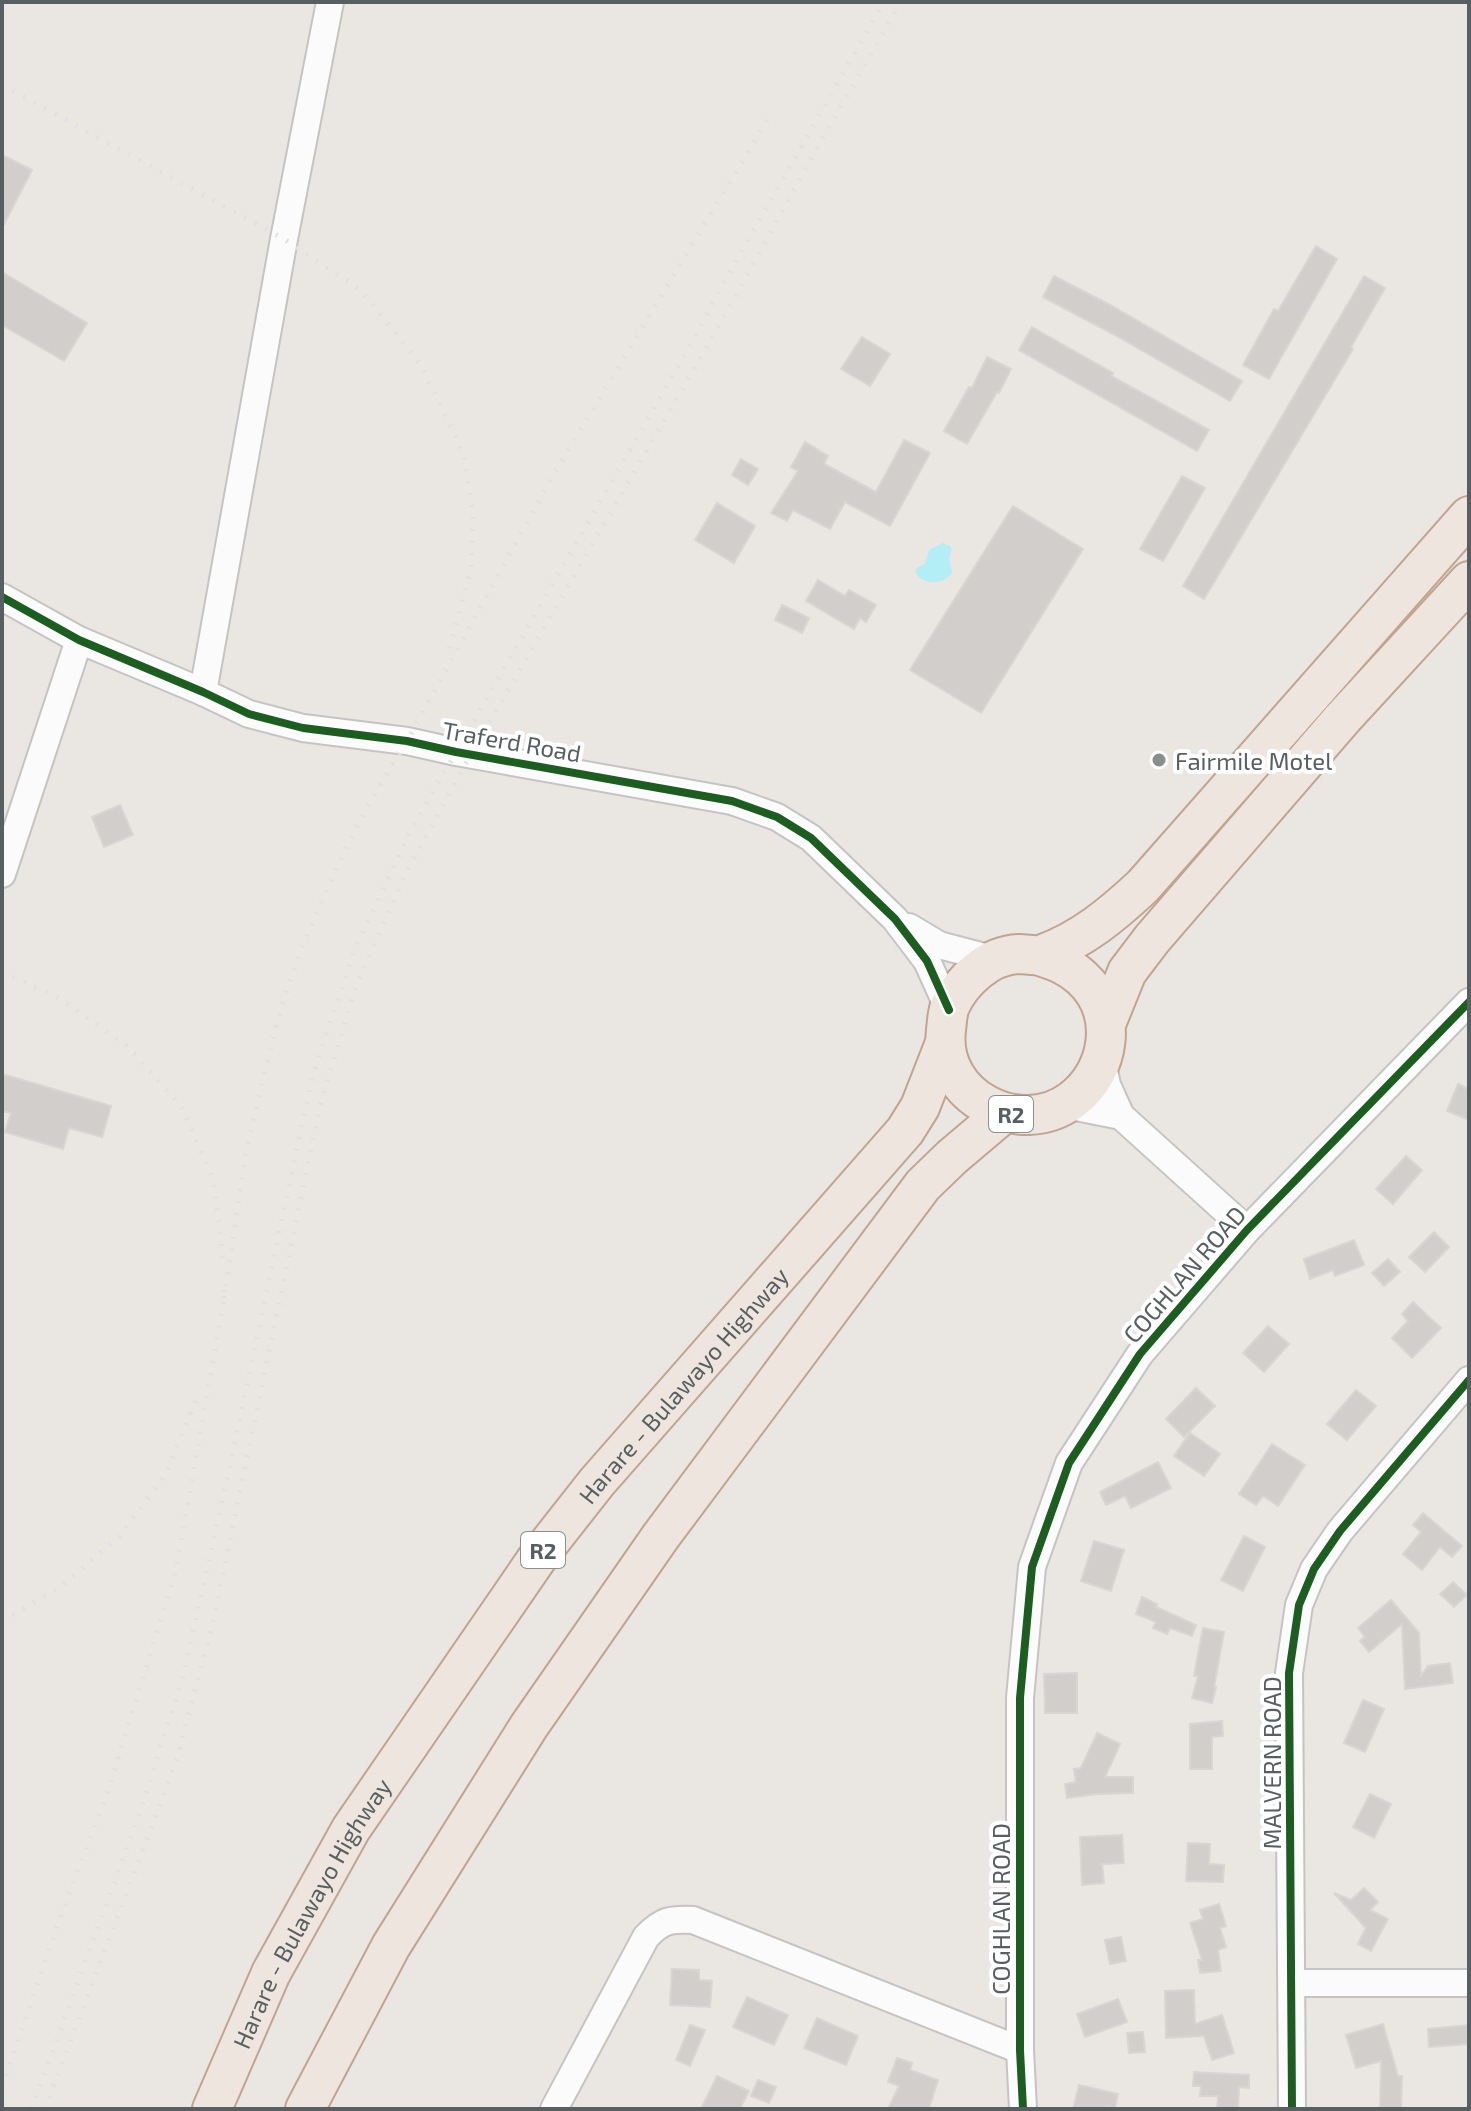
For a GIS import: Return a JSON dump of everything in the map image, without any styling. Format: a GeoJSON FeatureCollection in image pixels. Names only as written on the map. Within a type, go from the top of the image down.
{"type":"FeatureCollection","features":[{"type":"Feature","properties":{"kind":"highway"},"geometry":{"type":"LineString","coordinates":[[1040,956],[1078,938],[1108,918],[1143,886],[1469,516]]}},
{"type":"Feature","properties":{"kind":"highway","name":"R2"},"geometry":{"type":"LineString","coordinates":[[947,1026],[951,1066],[963,1087],[981,1103],[1004,1113],[1025,1116],[1046,1113],[1066,1105],[1081,1093],[1094,1078],[1127,972],[1152,939],[1343,718],[1469,581]]}},
{"type":"Feature","properties":{"kind":"highway"},"geometry":{"type":"LineString","coordinates":[[996,960],[1017,954],[1040,956],[1064,964],[1084,979],[1098,999],[1104,1042]]}},
{"type":"Feature","properties":{"kind":"highway","name":"Harare - Bulawayo Highway"},"geometry":{"type":"LineString","coordinates":[[212,2109],[271,1973],[351,1829],[404,1751],[538,1557],[597,1482],[905,1131],[920,1107],[959,989],[976,972],[996,960]]}},
{"type":"Feature","properties":{"kind":"highway","name":"R2"},"geometry":{"type":"LineString","coordinates":[[305,2109],[391,1946],[529,1726],[661,1536],[923,1185],[1004,1113]]}},
{"type":"Feature","properties":{"kind":"street"},"geometry":{"type":"LineString","coordinates":[[203,692],[330,2]]}},
{"type":"Feature","properties":{"kind":"street","name":"Traferd Road"},"geometry":{"type":"LineString","coordinates":[[2,597],[79,640],[249,714],[303,728],[407,741],[732,801],[777,817],[811,838],[895,919],[927,961],[947,1026]]}},
{"type":"Feature","properties":{"kind":"street"},"geometry":{"type":"LineString","coordinates":[[2,874],[79,640]]}},
{"type":"Feature","properties":{"kind":"street","name":"Traferd Road"},"geometry":{"type":"LineString","coordinates":[[895,919],[939,945],[996,960]]}},
{"type":"Feature","properties":{"kind":"street","name":"COGHLAN ROAD"},"geometry":{"type":"LineString","coordinates":[[1023,2109],[1020,2050],[1020,1698],[1032,1567],[1069,1463],[1140,1354],[1247,1230],[1469,1002]]}},
{"type":"Feature","properties":{"kind":"street"},"geometry":{"type":"LineString","coordinates":[[1104,1042],[1107,1085],[1121,1116],[1247,1230]]}},
{"type":"Feature","properties":{"kind":"street"},"geometry":{"type":"LineString","coordinates":[[1066,1105],[1121,1116]]}},
{"type":"Feature","properties":{"kind":"street","name":"MALVERN ROAD"},"geometry":{"type":"LineString","coordinates":[[1292,2109],[1289,1673],[1299,1605],[1314,1569],[1340,1531],[1469,1380]]}},
{"type":"Feature","properties":{"kind":"street"},"geometry":{"type":"LineString","coordinates":[[554,2109],[646,1937],[658,1924],[674,1919],[693,1920],[1020,2050]]}},
{"type":"Feature","properties":{"kind":"street"},"geometry":{"type":"LineString","coordinates":[[1292,1983],[1469,1983]]}},
{"type":"Feature","properties":{"kind":"water"},"geometry":{"type":"Polygon","coordinates":[[[943,543],[952,549],[949,557],[952,573],[938,582],[922,579],[915,571],[925,564],[929,550],[943,543]]]}},
{"type":"Feature","properties":{"kind":"building"},"geometry":{"type":"Polygon","coordinates":[[[2,155],[32,170],[2,228],[2,155]]]}},
{"type":"Feature","properties":{"kind":"building"},"geometry":{"type":"Polygon","coordinates":[[[1316,246],[1337,259],[1269,379],[1243,365],[1274,309],[1278,311],[1316,246]]]}},
{"type":"Feature","properties":{"kind":"building"},"geometry":{"type":"Polygon","coordinates":[[[2,272],[87,323],[64,361],[2,325],[2,272]]]}},
{"type":"Feature","properties":{"kind":"building"},"geometry":{"type":"Polygon","coordinates":[[[1054,276],[1242,381],[1230,401],[1043,297],[1054,276]]]}},
{"type":"Feature","properties":{"kind":"building"},"geometry":{"type":"Polygon","coordinates":[[[1364,276],[1385,288],[1351,347],[1353,349],[1204,599],[1183,586],[1364,276]]]}},
{"type":"Feature","properties":{"kind":"building"},"geometry":{"type":"Polygon","coordinates":[[[1032,327],[1113,373],[1111,376],[1209,430],[1197,451],[1019,350],[1032,327]]]}},
{"type":"Feature","properties":{"kind":"building"},"geometry":{"type":"Polygon","coordinates":[[[862,337],[890,354],[870,386],[841,369],[862,337]]]}},
{"type":"Feature","properties":{"kind":"building"},"geometry":{"type":"Polygon","coordinates":[[[987,357],[1011,369],[967,444],[944,431],[969,387],[972,388],[987,357]]]}},
{"type":"Feature","properties":{"kind":"building"},"geometry":{"type":"Polygon","coordinates":[[[904,440],[930,453],[890,526],[845,502],[830,529],[793,510],[787,521],[771,513],[798,471],[791,467],[805,442],[828,456],[824,464],[876,492],[904,440]]]}},
{"type":"Feature","properties":{"kind":"building"},"geometry":{"type":"Polygon","coordinates":[[[741,459],[758,469],[748,485],[732,475],[741,459]]]}},
{"type":"Feature","properties":{"kind":"building"},"geometry":{"type":"Polygon","coordinates":[[[1182,476],[1205,488],[1163,561],[1140,549],[1182,476]]]}},
{"type":"Feature","properties":{"kind":"building"},"geometry":{"type":"Polygon","coordinates":[[[717,503],[755,526],[734,563],[695,540],[717,503]]]}},
{"type":"Feature","properties":{"kind":"building"},"geometry":{"type":"Polygon","coordinates":[[[1013,506],[1083,549],[981,713],[910,670],[1013,506]]]}},
{"type":"Feature","properties":{"kind":"building"},"geometry":{"type":"Polygon","coordinates":[[[818,580],[845,596],[849,590],[876,605],[866,622],[860,618],[854,629],[806,601],[818,580]]]}},
{"type":"Feature","properties":{"kind":"building"},"geometry":{"type":"Polygon","coordinates":[[[782,605],[809,618],[802,633],[775,620],[782,605]]]}},
{"type":"Feature","properties":{"kind":"building"},"geometry":{"type":"Polygon","coordinates":[[[120,805],[133,835],[104,847],[92,817],[120,805]]]}},
{"type":"Feature","properties":{"kind":"building"},"geometry":{"type":"Polygon","coordinates":[[[2,1074],[111,1106],[102,1137],[69,1128],[63,1149],[5,1132],[11,1113],[2,1111],[2,1074]]]}},
{"type":"Feature","properties":{"kind":"building"},"geometry":{"type":"Polygon","coordinates":[[[1458,1084],[1469,1089],[1469,1120],[1447,1111],[1458,1084]]]}},
{"type":"Feature","properties":{"kind":"building"},"geometry":{"type":"Polygon","coordinates":[[[1406,1156],[1422,1170],[1393,1204],[1376,1189],[1406,1156]]]}},
{"type":"Feature","properties":{"kind":"building"},"geometry":{"type":"Polygon","coordinates":[[[1434,1232],[1449,1247],[1425,1272],[1409,1257],[1434,1232]]]}},
{"type":"Feature","properties":{"kind":"building"},"geometry":{"type":"Polygon","coordinates":[[[1354,1240],[1364,1265],[1335,1276],[1333,1270],[1310,1279],[1304,1259],[1354,1240]]]}},
{"type":"Feature","properties":{"kind":"building"},"geometry":{"type":"Polygon","coordinates":[[[1388,1259],[1400,1272],[1384,1286],[1372,1273],[1388,1259]]]}},
{"type":"Feature","properties":{"kind":"building"},"geometry":{"type":"Polygon","coordinates":[[[1413,1302],[1441,1328],[1412,1358],[1392,1338],[1408,1321],[1402,1314],[1413,1302]]]}},
{"type":"Feature","properties":{"kind":"building"},"geometry":{"type":"Polygon","coordinates":[[[1268,1326],[1289,1344],[1264,1372],[1243,1353],[1268,1326]]]}},
{"type":"Feature","properties":{"kind":"building"},"geometry":{"type":"Polygon","coordinates":[[[1196,1388],[1215,1406],[1184,1437],[1166,1419],[1196,1388]]]}},
{"type":"Feature","properties":{"kind":"building"},"geometry":{"type":"Polygon","coordinates":[[[1356,1390],[1376,1406],[1347,1440],[1327,1424],[1356,1390]]]}},
{"type":"Feature","properties":{"kind":"building"},"geometry":{"type":"Polygon","coordinates":[[[1190,1433],[1220,1454],[1204,1476],[1174,1456],[1190,1433]]]}},
{"type":"Feature","properties":{"kind":"building"},"geometry":{"type":"Polygon","coordinates":[[[1272,1444],[1305,1465],[1278,1506],[1263,1496],[1256,1505],[1239,1494],[1272,1444]]]}},
{"type":"Feature","properties":{"kind":"building"},"geometry":{"type":"Polygon","coordinates":[[[1158,1462],[1171,1488],[1131,1508],[1125,1496],[1106,1505],[1100,1492],[1158,1462]]]}},
{"type":"Feature","properties":{"kind":"building"},"geometry":{"type":"Polygon","coordinates":[[[1423,1513],[1462,1546],[1452,1557],[1440,1547],[1422,1570],[1403,1554],[1421,1532],[1413,1525],[1423,1513]]]}},
{"type":"Feature","properties":{"kind":"building"},"geometry":{"type":"Polygon","coordinates":[[[1244,1536],[1265,1547],[1243,1591],[1221,1580],[1244,1536]]]}},
{"type":"Feature","properties":{"kind":"building"},"geometry":{"type":"Polygon","coordinates":[[[1094,1541],[1124,1550],[1111,1591],[1081,1581],[1094,1541]]]}},
{"type":"Feature","properties":{"kind":"building"},"geometry":{"type":"Polygon","coordinates":[[[1453,1582],[1467,1595],[1454,1607],[1440,1594],[1453,1582]]]}},
{"type":"Feature","properties":{"kind":"building"},"geometry":{"type":"Polygon","coordinates":[[[1142,1597],[1157,1604],[1156,1607],[1196,1625],[1192,1636],[1170,1628],[1167,1634],[1153,1628],[1156,1622],[1136,1614],[1142,1597]]]}},
{"type":"Feature","properties":{"kind":"building"},"geometry":{"type":"Polygon","coordinates":[[[1391,1600],[1419,1633],[1421,1676],[1428,1666],[1450,1663],[1453,1683],[1405,1689],[1402,1624],[1369,1652],[1360,1641],[1365,1637],[1358,1628],[1391,1600]]]}},
{"type":"Feature","properties":{"kind":"building"},"geometry":{"type":"Polygon","coordinates":[[[1203,1628],[1224,1632],[1212,1703],[1192,1698],[1198,1676],[1194,1676],[1203,1628]]]}},
{"type":"Feature","properties":{"kind":"building"},"geometry":{"type":"Polygon","coordinates":[[[1077,1673],[1077,1713],[1045,1713],[1044,1674],[1077,1673]]]}},
{"type":"Feature","properties":{"kind":"building"},"geometry":{"type":"Polygon","coordinates":[[[1363,1700],[1384,1709],[1365,1752],[1344,1743],[1363,1700]]]}},
{"type":"Feature","properties":{"kind":"building"},"geometry":{"type":"Polygon","coordinates":[[[1222,1721],[1223,1736],[1212,1737],[1212,1769],[1190,1769],[1190,1724],[1222,1721]]]}},
{"type":"Feature","properties":{"kind":"building"},"geometry":{"type":"Polygon","coordinates":[[[1097,1733],[1120,1744],[1105,1777],[1133,1777],[1133,1793],[1067,1798],[1065,1784],[1076,1782],[1074,1769],[1081,1768],[1097,1733]]]}},
{"type":"Feature","properties":{"kind":"building"},"geometry":{"type":"Polygon","coordinates":[[[1370,1794],[1391,1804],[1374,1838],[1353,1827],[1370,1794]]]}},
{"type":"Feature","properties":{"kind":"building"},"geometry":{"type":"Polygon","coordinates":[[[1122,1835],[1124,1863],[1102,1864],[1104,1883],[1082,1885],[1080,1837],[1122,1835]]]}},
{"type":"Feature","properties":{"kind":"building"},"geometry":{"type":"Polygon","coordinates":[[[1188,1843],[1210,1844],[1209,1864],[1224,1865],[1223,1882],[1186,1881],[1188,1843]]]}},
{"type":"Feature","properties":{"kind":"building"},"geometry":{"type":"Polygon","coordinates":[[[1364,1888],[1378,1902],[1370,1910],[1388,1919],[1371,1951],[1358,1944],[1366,1928],[1334,1893],[1351,1900],[1364,1888]]]}},
{"type":"Feature","properties":{"kind":"building"},"geometry":{"type":"Polygon","coordinates":[[[1219,1904],[1226,1926],[1220,1928],[1226,1947],[1218,1950],[1221,1971],[1200,1973],[1198,1960],[1202,1960],[1190,1923],[1203,1919],[1200,1910],[1219,1904]]]}},
{"type":"Feature","properties":{"kind":"building"},"geometry":{"type":"Polygon","coordinates":[[[1121,1937],[1126,1961],[1110,1964],[1105,1940],[1121,1937]]]}},
{"type":"Feature","properties":{"kind":"building"},"geometry":{"type":"Polygon","coordinates":[[[672,1969],[699,1970],[699,1980],[712,1981],[710,2007],[670,2005],[672,1969]]]}},
{"type":"Feature","properties":{"kind":"building"},"geometry":{"type":"Polygon","coordinates":[[[1194,1990],[1195,2024],[1222,2015],[1234,2053],[1212,2060],[1204,2036],[1166,2038],[1165,1991],[1194,1990]]]}},
{"type":"Feature","properties":{"kind":"building"},"geometry":{"type":"Polygon","coordinates":[[[747,1997],[788,2015],[774,2045],[733,2027],[747,1997]]]}},
{"type":"Feature","properties":{"kind":"building"},"geometry":{"type":"Polygon","coordinates":[[[1118,1999],[1127,2022],[1085,2037],[1077,2014],[1118,1999]]]}},
{"type":"Feature","properties":{"kind":"building"},"geometry":{"type":"Polygon","coordinates":[[[817,2018],[858,2036],[846,2065],[804,2048],[817,2018]]]}},
{"type":"Feature","properties":{"kind":"building"},"geometry":{"type":"Polygon","coordinates":[[[1383,2024],[1398,2076],[1402,2076],[1401,2109],[1380,2109],[1381,2061],[1356,2068],[1346,2035],[1383,2024]]]}},
{"type":"Feature","properties":{"kind":"building"},"geometry":{"type":"Polygon","coordinates":[[[690,2025],[705,2030],[690,2066],[676,2060],[690,2025]]]}},
{"type":"Feature","properties":{"kind":"building"},"geometry":{"type":"Polygon","coordinates":[[[1469,2025],[1469,2044],[1429,2047],[1428,2029],[1469,2025]]]}},
{"type":"Feature","properties":{"kind":"building"},"geometry":{"type":"Polygon","coordinates":[[[1143,2032],[1145,2052],[1129,2053],[1127,2033],[1143,2032]]]}},
{"type":"Feature","properties":{"kind":"building"},"geometry":{"type":"Polygon","coordinates":[[[897,2058],[912,2063],[910,2070],[938,2080],[929,2109],[888,2109],[899,2086],[888,2082],[897,2058]]]}},
{"type":"Feature","properties":{"kind":"building"},"geometry":{"type":"Polygon","coordinates":[[[1194,2072],[1249,2075],[1249,2088],[1239,2087],[1238,2109],[1217,2109],[1218,2096],[1200,2096],[1201,2086],[1193,2086],[1194,2072]]]}},
{"type":"Feature","properties":{"kind":"building"},"geometry":{"type":"Polygon","coordinates":[[[717,2076],[749,2091],[740,2109],[701,2109],[717,2076]]]}},
{"type":"Feature","properties":{"kind":"building"},"geometry":{"type":"Polygon","coordinates":[[[758,2080],[776,2087],[769,2103],[751,2096],[758,2080]]]}},
{"type":"Feature","properties":{"kind":"building"},"geometry":{"type":"Polygon","coordinates":[[[1079,2085],[1118,2094],[1115,2108],[1073,2109],[1079,2085]]]}},
{"type":"Feature","properties":{"kind":"railway"},"geometry":{"type":"LineString","coordinates":[[32,2109],[144,1800],[183,1676],[313,1073],[355,949],[410,832],[884,2]]}},
{"type":"Feature","properties":{"kind":"railway"},"geometry":{"type":"LineString","coordinates":[[45,2109],[176,1762],[214,1618],[320,1106],[356,986],[407,871],[471,754],[712,338],[901,2]]}},
{"type":"Feature","properties":{"kind":"railway"},"geometry":{"type":"LineString","coordinates":[[2,85],[284,239],[362,291],[421,365],[464,455],[473,518],[471,569],[449,650]]}},
{"type":"Feature","properties":{"kind":"railway"},"geometry":{"type":"LineString","coordinates":[[224,1298],[245,1158],[284,998],[302,947],[348,843],[552,477],[771,114]]}},
{"type":"Feature","properties":{"kind":"railway"},"geometry":{"type":"LineString","coordinates":[[2,972],[59,998],[127,1046],[181,1106],[213,1179],[222,1260]]}},
{"type":"Feature","properties":{"kind":"railway"},"geometry":{"type":"LineString","coordinates":[[2,2087],[109,1788],[176,1570],[224,1288]]}},
{"type":"Feature","properties":{"kind":"railway"},"geometry":{"type":"LineString","coordinates":[[2,1621],[59,1588],[119,1537],[165,1475],[198,1396]]}},
{"type":"Feature","properties":{"kind":"cycle path"},"geometry":{"type":"LineString","coordinates":[[2,597],[79,640],[249,714],[303,728],[407,741],[732,801],[777,817],[811,838],[895,919],[927,961],[949,1010]]}},
{"type":"Feature","properties":{"kind":"cycle path"},"geometry":{"type":"LineString","coordinates":[[1023,2109],[1020,2050],[1020,1698],[1032,1567],[1069,1463],[1140,1354],[1247,1230],[1469,1002]]}},
{"type":"Feature","properties":{"kind":"cycle path"},"geometry":{"type":"LineString","coordinates":[[1292,2109],[1289,1673],[1299,1605],[1314,1569],[1340,1531],[1469,1380]]}},
{"type":"Feature","properties":{"kind":"place","name":"Fairmile Motel"},"geometry":{"type":"Point","coordinates":[1159,760]}}]}
